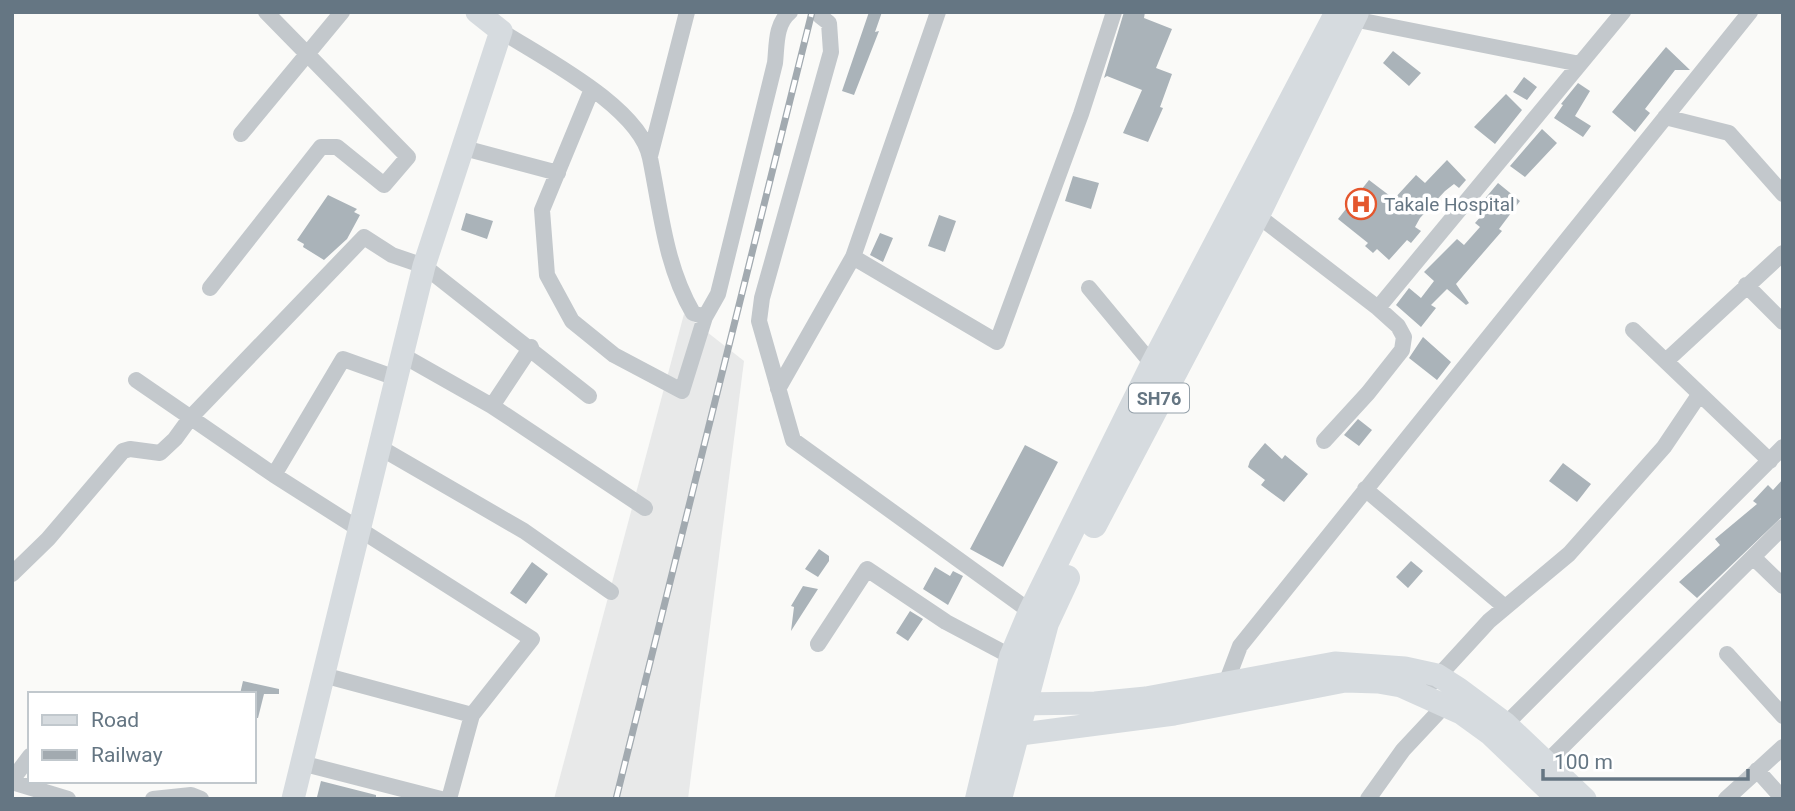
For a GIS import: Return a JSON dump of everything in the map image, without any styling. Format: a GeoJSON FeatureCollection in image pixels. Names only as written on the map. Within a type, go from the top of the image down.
{"type":"FeatureCollection","features":[{"type":"Feature","properties":{"kind":"main road"},"geometry":{"type":"LineString","coordinates":[[293,799],[424,266],[501,31],[477,12]]}},
{"type":"Feature","properties":{"kind":"main road","name":"SH76"},"geometry":{"type":"LineString","coordinates":[[999,799],[1004,737],[1012,704],[1046,623],[1072,567],[1257,215],[1349,14]]}},
{"type":"Feature","properties":{"kind":"main road","name":"SH76"},"geometry":{"type":"LineString","coordinates":[[1012,704],[1012,657],[1031,612],[1153,365],[1349,14]]}},
{"type":"Feature","properties":{"kind":"main road"},"geometry":{"type":"LineString","coordinates":[[1012,704],[1108,702],[1335,663],[1405,668],[1490,734],[1558,799]]}},
{"type":"Feature","properties":{"kind":"main road"},"geometry":{"type":"LineString","coordinates":[[1004,737],[1174,714],[1345,681],[1401,685],[1436,691],[1506,724],[1585,799]]}},
{"type":"Feature","properties":{"kind":"main road","name":"SH76"},"geometry":{"type":"LineString","coordinates":[[978,799],[1004,737]]}},
{"type":"Feature","properties":{"kind":"street"},"geometry":{"type":"LineString","coordinates":[[210,288],[321,147],[337,147],[384,185],[408,157],[266,12]]}},
{"type":"Feature","properties":{"kind":"street"},"geometry":{"type":"LineString","coordinates":[[241,134],[342,12]]}},
{"type":"Feature","properties":{"kind":"street"},"geometry":{"type":"LineString","coordinates":[[650,156],[687,12]]}},
{"type":"Feature","properties":{"kind":"street"},"geometry":{"type":"LineString","coordinates":[[592,89],[542,210],[547,275],[572,321],[614,355],[682,391],[705,317],[718,294],[775,63],[782,19],[790,12]]}},
{"type":"Feature","properties":{"kind":"street"},"geometry":{"type":"LineString","coordinates":[[778,389],[853,257],[938,12]]}},
{"type":"Feature","properties":{"kind":"street"},"geometry":{"type":"LineString","coordinates":[[853,257],[997,342],[1081,114],[1114,12]]}},
{"type":"Feature","properties":{"kind":"street"},"geometry":{"type":"LineString","coordinates":[[1378,309],[1623,12]]}},
{"type":"Feature","properties":{"kind":"street"},"geometry":{"type":"LineString","coordinates":[[1226,683],[1240,646],[1750,12]]}},
{"type":"Feature","properties":{"kind":"street"},"geometry":{"type":"LineString","coordinates":[[1349,14],[1580,64]]}},
{"type":"Feature","properties":{"kind":"street"},"geometry":{"type":"LineString","coordinates":[[820,16],[829,23],[831,52],[762,298],[759,321],[793,440],[1031,612]]}},
{"type":"Feature","properties":{"kind":"street"},"geometry":{"type":"LineString","coordinates":[[501,31],[592,89],[629,118],[650,156],[668,254],[685,300],[693,313],[705,317]]}},
{"type":"Feature","properties":{"kind":"street"},"geometry":{"type":"LineString","coordinates":[[1665,117],[1729,132],[1783,194]]}},
{"type":"Feature","properties":{"kind":"street"},"geometry":{"type":"LineString","coordinates":[[464,148],[558,173]]}},
{"type":"Feature","properties":{"kind":"street"},"geometry":{"type":"LineString","coordinates":[[1257,215],[1378,309],[1398,326],[1404,337],[1402,350],[1368,393],[1324,441]]}},
{"type":"Feature","properties":{"kind":"street"},"geometry":{"type":"LineString","coordinates":[[12,574],[48,539],[123,451],[130,449],[160,453],[364,237],[393,255],[424,266],[531,347],[589,396]]}},
{"type":"Feature","properties":{"kind":"street"},"geometry":{"type":"LineString","coordinates":[[1667,360],[1783,253]]}},
{"type":"Feature","properties":{"kind":"street"},"geometry":{"type":"LineString","coordinates":[[1746,285],[1783,322]]}},
{"type":"Feature","properties":{"kind":"street"},"geometry":{"type":"LineString","coordinates":[[1089,288],[1153,365]]}},
{"type":"Feature","properties":{"kind":"street"},"geometry":{"type":"LineString","coordinates":[[1633,330],[1769,461]]}},
{"type":"Feature","properties":{"kind":"street"},"geometry":{"type":"LineString","coordinates":[[492,406],[531,347]]}},
{"type":"Feature","properties":{"kind":"street"},"geometry":{"type":"LineString","coordinates":[[402,355],[492,406],[645,508]]}},
{"type":"Feature","properties":{"kind":"street"},"geometry":{"type":"LineString","coordinates":[[274,475],[343,359],[396,378]]}},
{"type":"Feature","properties":{"kind":"street"},"geometry":{"type":"LineString","coordinates":[[136,380],[359,531],[532,639],[472,715],[449,799]]}},
{"type":"Feature","properties":{"kind":"street"},"geometry":{"type":"LineString","coordinates":[[1368,799],[1403,750],[1436,691],[1505,607],[1569,554],[1664,447],[1699,395]]}},
{"type":"Feature","properties":{"kind":"street"},"geometry":{"type":"LineString","coordinates":[[379,447],[524,531],[611,592]]}},
{"type":"Feature","properties":{"kind":"street"},"geometry":{"type":"LineString","coordinates":[[1506,724],[1783,447]]}},
{"type":"Feature","properties":{"kind":"street"},"geometry":{"type":"LineString","coordinates":[[1365,489],[1505,607]]}},
{"type":"Feature","properties":{"kind":"street"},"geometry":{"type":"LineString","coordinates":[[1548,761],[1783,527]]}},
{"type":"Feature","properties":{"kind":"street"},"geometry":{"type":"LineString","coordinates":[[1753,557],[1783,586]]}},
{"type":"Feature","properties":{"kind":"street"},"geometry":{"type":"LineString","coordinates":[[818,644],[867,569],[946,622],[1012,657]]}},
{"type":"Feature","properties":{"kind":"street"},"geometry":{"type":"LineString","coordinates":[[1727,654],[1783,716]]}},
{"type":"Feature","properties":{"kind":"street"},"geometry":{"type":"LineString","coordinates":[[323,675],[472,715]]}},
{"type":"Feature","properties":{"kind":"street"},"geometry":{"type":"LineString","coordinates":[[1727,799],[1783,747]]}},
{"type":"Feature","properties":{"kind":"street"},"geometry":{"type":"LineString","coordinates":[[28,759],[12,781],[68,799]]}},
{"type":"Feature","properties":{"kind":"street"},"geometry":{"type":"LineString","coordinates":[[302,763],[441,799]]}},
{"type":"Feature","properties":{"kind":"street"},"geometry":{"type":"LineString","coordinates":[[1757,770],[1783,799]]}},
{"type":"Feature","properties":{"kind":"street"},"geometry":{"type":"LineString","coordinates":[[153,799],[191,795],[201,799]]}},
{"type":"Feature","properties":{"kind":"shaded area"},"geometry":{"type":"Polygon","coordinates":[[[684,314],[744,361],[688,799],[554,799],[684,314]]]}},
{"type":"Feature","properties":{"kind":"building"},"geometry":{"type":"Polygon","coordinates":[[[869,12],[882,12],[875,32],[879,31],[854,95],[842,91],[869,12]]]}},
{"type":"Feature","properties":{"kind":"building"},"geometry":{"type":"Polygon","coordinates":[[[1124,12],[1145,12],[1144,18],[1172,29],[1156,68],[1172,74],[1160,107],[1163,108],[1148,142],[1123,133],[1142,90],[1107,76],[1104,78],[1124,12]]]}},
{"type":"Feature","properties":{"kind":"building"},"geometry":{"type":"Polygon","coordinates":[[[1666,47],[1690,70],[1675,70],[1645,109],[1650,113],[1635,132],[1612,112],[1666,47]]]}},
{"type":"Feature","properties":{"kind":"building"},"geometry":{"type":"Polygon","coordinates":[[[1393,51],[1421,73],[1409,86],[1383,63],[1393,51]]]}},
{"type":"Feature","properties":{"kind":"building"},"geometry":{"type":"Polygon","coordinates":[[[1524,77],[1537,87],[1527,100],[1513,92],[1524,77]]]}},
{"type":"Feature","properties":{"kind":"building"},"geometry":{"type":"Polygon","coordinates":[[[1578,83],[1590,91],[1575,116],[1591,126],[1583,137],[1554,118],[1563,105],[1561,104],[1578,83]]]}},
{"type":"Feature","properties":{"kind":"building"},"geometry":{"type":"Polygon","coordinates":[[[1506,94],[1522,110],[1495,144],[1474,127],[1506,94]]]}},
{"type":"Feature","properties":{"kind":"building"},"geometry":{"type":"Polygon","coordinates":[[[1542,129],[1557,143],[1525,177],[1510,166],[1542,129]]]}},
{"type":"Feature","properties":{"kind":"building"},"geometry":{"type":"Polygon","coordinates":[[[1447,160],[1466,180],[1459,188],[1454,184],[1445,191],[1420,218],[1415,227],[1421,231],[1411,243],[1407,240],[1389,260],[1377,249],[1373,253],[1365,246],[1368,243],[1338,219],[1369,180],[1394,199],[1416,175],[1425,183],[1447,160]]]}},
{"type":"Feature","properties":{"kind":"building"},"geometry":{"type":"Polygon","coordinates":[[[1073,176],[1099,183],[1091,209],[1065,201],[1073,176]]]}},
{"type":"Feature","properties":{"kind":"building"},"geometry":{"type":"Polygon","coordinates":[[[1498,183],[1520,201],[1499,229],[1502,231],[1456,284],[1469,303],[1466,305],[1447,289],[1431,305],[1436,308],[1421,327],[1396,305],[1409,288],[1421,298],[1434,281],[1424,272],[1457,239],[1464,245],[1480,227],[1475,223],[1489,207],[1483,201],[1498,183]]]}},
{"type":"Feature","properties":{"kind":"building"},"geometry":{"type":"Polygon","coordinates":[[[328,195],[357,209],[354,212],[360,215],[347,239],[324,260],[297,240],[328,195]]]}},
{"type":"Feature","properties":{"kind":"building"},"geometry":{"type":"Polygon","coordinates":[[[466,213],[493,221],[487,239],[461,230],[466,213]]]}},
{"type":"Feature","properties":{"kind":"building"},"geometry":{"type":"Polygon","coordinates":[[[939,215],[956,221],[945,252],[928,246],[939,215]]]}},
{"type":"Feature","properties":{"kind":"building"},"geometry":{"type":"Polygon","coordinates":[[[880,233],[893,238],[883,262],[870,255],[880,233]]]}},
{"type":"Feature","properties":{"kind":"building"},"geometry":{"type":"Polygon","coordinates":[[[1423,337],[1451,362],[1437,380],[1409,358],[1423,337]]]}},
{"type":"Feature","properties":{"kind":"building"},"geometry":{"type":"Polygon","coordinates":[[[1358,419],[1372,430],[1359,446],[1344,435],[1358,419]]]}},
{"type":"Feature","properties":{"kind":"building"},"geometry":{"type":"Polygon","coordinates":[[[1265,443],[1282,459],[1285,455],[1308,474],[1284,502],[1261,485],[1265,480],[1248,467],[1265,443]]]}},
{"type":"Feature","properties":{"kind":"building"},"geometry":{"type":"Polygon","coordinates":[[[1025,445],[1058,462],[1003,567],[970,549],[1025,445]]]}},
{"type":"Feature","properties":{"kind":"building"},"geometry":{"type":"Polygon","coordinates":[[[1563,463],[1591,484],[1577,502],[1549,481],[1563,463]]]}},
{"type":"Feature","properties":{"kind":"building"},"geometry":{"type":"Polygon","coordinates":[[[1783,479],[1783,516],[1697,598],[1679,582],[1720,545],[1715,539],[1757,504],[1753,501],[1768,485],[1773,490],[1783,479]]]}},
{"type":"Feature","properties":{"kind":"building"},"geometry":{"type":"Polygon","coordinates":[[[819,549],[829,556],[829,561],[818,577],[805,569],[819,549]]]}},
{"type":"Feature","properties":{"kind":"building"},"geometry":{"type":"Polygon","coordinates":[[[1411,561],[1423,571],[1408,588],[1396,577],[1411,561]]]}},
{"type":"Feature","properties":{"kind":"building"},"geometry":{"type":"Polygon","coordinates":[[[532,562],[548,574],[526,604],[510,593],[532,562]]]}},
{"type":"Feature","properties":{"kind":"building"},"geometry":{"type":"Polygon","coordinates":[[[935,567],[950,576],[953,571],[963,576],[948,605],[923,589],[935,567]]]}},
{"type":"Feature","properties":{"kind":"building"},"geometry":{"type":"Polygon","coordinates":[[[803,586],[818,589],[791,631],[794,607],[791,606],[803,586]]]}},
{"type":"Feature","properties":{"kind":"building"},"geometry":{"type":"Polygon","coordinates":[[[910,611],[923,619],[908,641],[896,633],[910,611]]]}},
{"type":"Feature","properties":{"kind":"building"},"geometry":{"type":"Polygon","coordinates":[[[243,681],[279,689],[279,694],[264,694],[258,718],[256,692],[240,692],[243,681]]]}},
{"type":"Feature","properties":{"kind":"building"},"geometry":{"type":"Polygon","coordinates":[[[321,781],[376,795],[376,799],[317,797],[321,781]]]}},
{"type":"Feature","properties":{"kind":"railway"},"geometry":{"type":"LineString","coordinates":[[616,799],[812,12]]}},
{"type":"Feature","properties":{"kind":"place","name":"Takale Hospital"},"geometry":{"type":"Point","coordinates":[1361,204]}}]}
